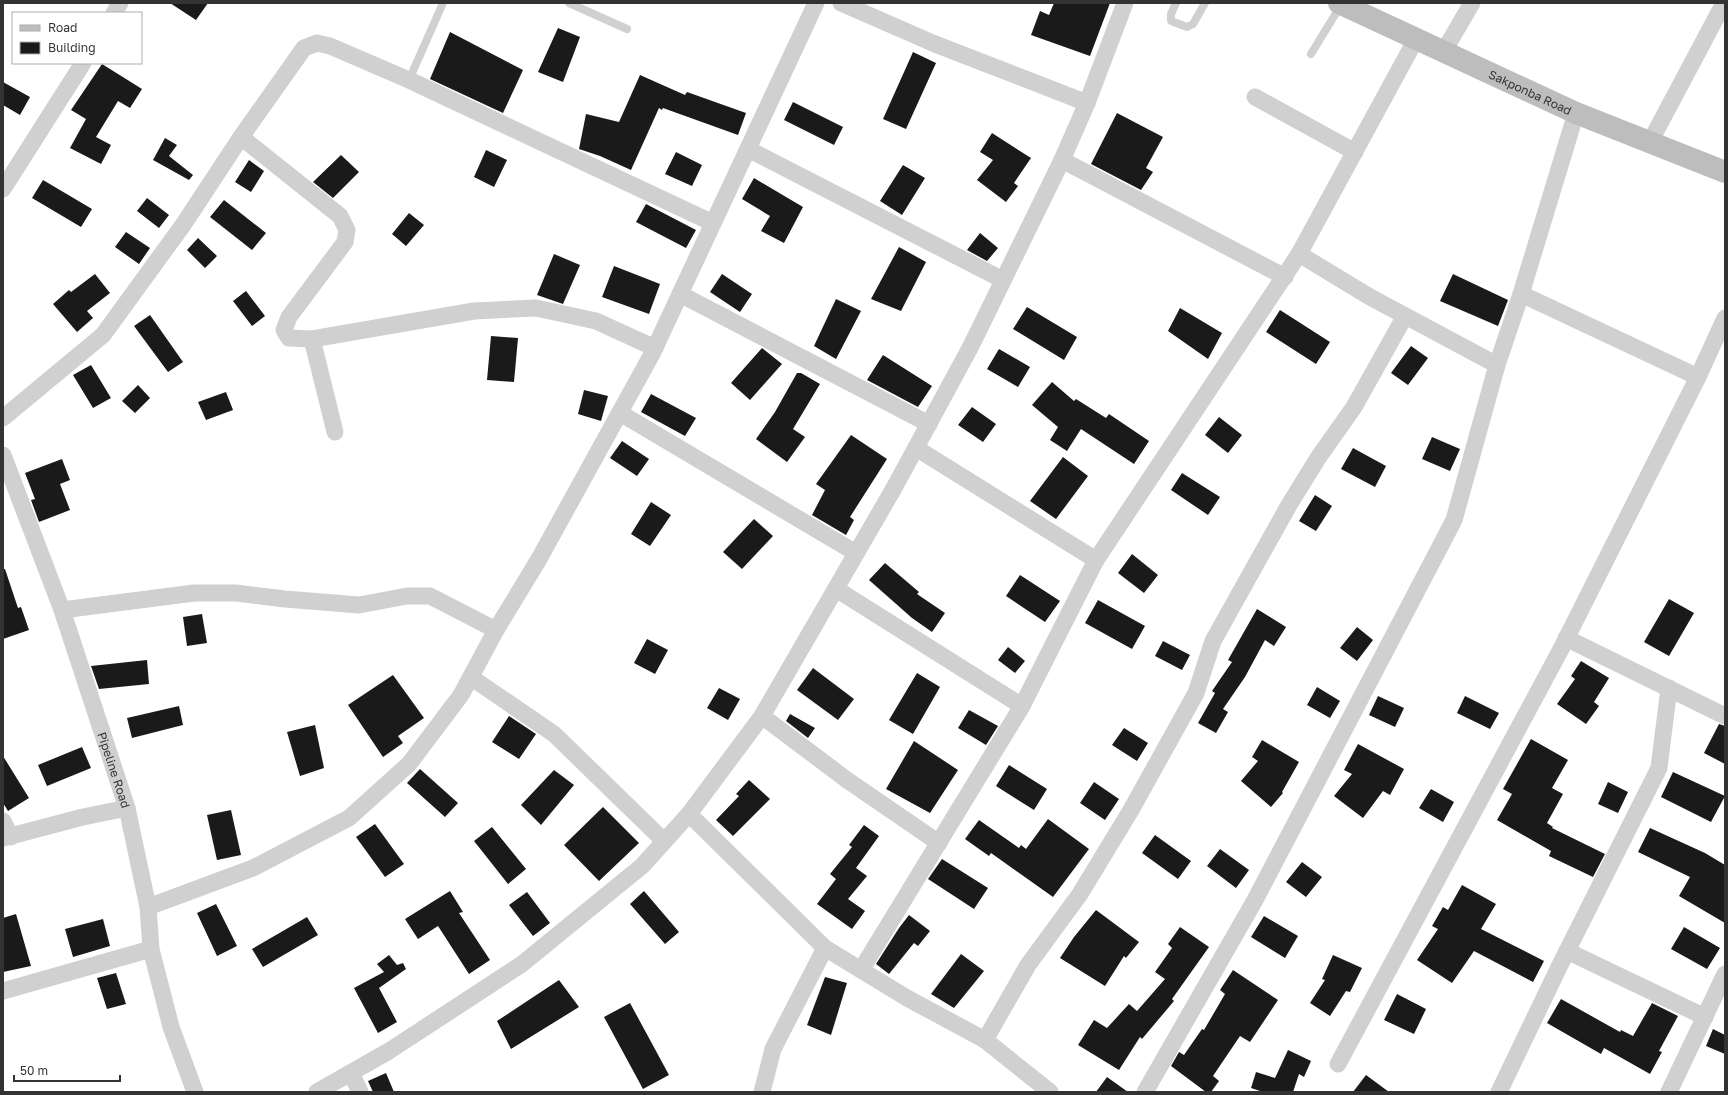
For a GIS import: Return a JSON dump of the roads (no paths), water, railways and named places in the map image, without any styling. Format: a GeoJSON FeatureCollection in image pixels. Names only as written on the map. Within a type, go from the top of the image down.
{"type":"FeatureCollection","features":[{"type":"Feature","properties":{"kind":"main road","name":"Sakponba Road"},"geometry":{"type":"LineString","coordinates":[[1340,4],[1576,113],[1725,172]]}},
{"type":"Feature","properties":{"kind":"street"},"geometry":{"type":"LineString","coordinates":[[115,12],[120,3]]}},
{"type":"Feature","properties":{"kind":"street"},"geometry":{"type":"LineString","coordinates":[[148,907],[253,868],[349,818],[409,764],[461,695],[472,678],[496,630],[539,559],[655,348],[816,3]]}},
{"type":"Feature","properties":{"kind":"street"},"geometry":{"type":"LineString","coordinates":[[841,3],[935,44],[1087,103]]}},
{"type":"Feature","properties":{"kind":"street"},"geometry":{"type":"LineString","coordinates":[[317,1092],[389,1051],[522,964],[642,866],[689,814],[762,716],[916,448],[971,346],[1062,160],[1087,103],[1125,3]]}},
{"type":"Feature","properties":{"kind":"street"},"geometry":{"type":"LineString","coordinates":[[1444,51],[1472,3]]}},
{"type":"Feature","properties":{"kind":"street"},"geometry":{"type":"LineString","coordinates":[[1650,142],[1724,3]]}},
{"type":"Feature","properties":{"kind":"street"},"geometry":{"type":"LineString","coordinates":[[861,970],[1022,706],[1096,560],[1299,254],[1416,39]]}},
{"type":"Feature","properties":{"kind":"street"},"geometry":{"type":"LineString","coordinates":[[3,418],[103,335],[183,225],[241,137],[304,48],[317,43],[330,46],[409,80],[713,223]]}},
{"type":"Feature","properties":{"kind":"street"},"geometry":{"type":"LineString","coordinates":[[3,189],[82,64]]}},
{"type":"Feature","properties":{"kind":"street"},"geometry":{"type":"LineString","coordinates":[[1255,97],[1355,152]]}},
{"type":"Feature","properties":{"kind":"street"},"geometry":{"type":"LineString","coordinates":[[1145,1092],[1255,900],[1454,520],[1497,365],[1521,294],[1576,113]]}},
{"type":"Feature","properties":{"kind":"street"},"geometry":{"type":"LineString","coordinates":[[241,137],[340,216],[347,230],[345,242],[289,317],[284,330],[289,338],[312,339],[474,310],[536,308],[596,321],[655,348]]}},
{"type":"Feature","properties":{"kind":"street"},"geometry":{"type":"LineString","coordinates":[[748,149],[1003,280]]}},
{"type":"Feature","properties":{"kind":"street"},"geometry":{"type":"LineString","coordinates":[[1062,160],[1285,277]]}},
{"type":"Feature","properties":{"kind":"street"},"geometry":{"type":"LineString","coordinates":[[1299,254],[1370,298],[1497,365]]}},
{"type":"Feature","properties":{"kind":"street"},"geometry":{"type":"LineString","coordinates":[[680,294],[929,424]]}},
{"type":"Feature","properties":{"kind":"street"},"geometry":{"type":"LineString","coordinates":[[1521,294],[1698,377]]}},
{"type":"Feature","properties":{"kind":"street"},"geometry":{"type":"LineString","coordinates":[[985,1040],[1028,965],[1080,894],[1131,810],[1196,692],[1213,641],[1289,505],[1318,458],[1354,407],[1405,316]]}},
{"type":"Feature","properties":{"kind":"street"},"geometry":{"type":"LineString","coordinates":[[1338,1064],[1566,638],[1698,377],[1725,318]]}},
{"type":"Feature","properties":{"kind":"street"},"geometry":{"type":"LineString","coordinates":[[312,339],[335,432]]}},
{"type":"Feature","properties":{"kind":"street"},"geometry":{"type":"LineString","coordinates":[[620,413],[856,553]]}},
{"type":"Feature","properties":{"kind":"street"},"geometry":{"type":"LineString","coordinates":[[916,448],[1096,560]]}},
{"type":"Feature","properties":{"kind":"street","name":"Pipeline Road"},"geometry":{"type":"LineString","coordinates":[[3,455],[62,610],[127,808],[148,907],[150,949],[171,1027],[194,1092]]}},
{"type":"Feature","properties":{"kind":"street"},"geometry":{"type":"LineString","coordinates":[[836,589],[1022,706]]}},
{"type":"Feature","properties":{"kind":"street"},"geometry":{"type":"LineString","coordinates":[[62,610],[194,593],[236,593],[285,599],[359,604],[407,596],[430,596],[496,630]]}},
{"type":"Feature","properties":{"kind":"street"},"geometry":{"type":"LineString","coordinates":[[1566,638],[1725,716]]}},
{"type":"Feature","properties":{"kind":"street"},"geometry":{"type":"LineString","coordinates":[[472,678],[554,734],[664,841]]}},
{"type":"Feature","properties":{"kind":"street"},"geometry":{"type":"LineString","coordinates":[[1499,1092],[1567,951],[1659,768],[1669,688]]}},
{"type":"Feature","properties":{"kind":"street"},"geometry":{"type":"LineString","coordinates":[[762,716],[847,780],[939,843]]}},
{"type":"Feature","properties":{"kind":"street"},"geometry":{"type":"LineString","coordinates":[[3,821],[7,838],[83,817],[127,808]]}},
{"type":"Feature","properties":{"kind":"street"},"geometry":{"type":"LineString","coordinates":[[689,814],[825,948],[907,998],[985,1040],[1050,1092]]}},
{"type":"Feature","properties":{"kind":"street"},"geometry":{"type":"LineString","coordinates":[[762,1092],[773,1049],[825,948]]}},
{"type":"Feature","properties":{"kind":"street"},"geometry":{"type":"LineString","coordinates":[[3,991],[150,949]]}},
{"type":"Feature","properties":{"kind":"street"},"geometry":{"type":"LineString","coordinates":[[1567,951],[1705,1017]]}},
{"type":"Feature","properties":{"kind":"street"},"geometry":{"type":"LineString","coordinates":[[1669,1092],[1725,974]]}},
{"type":"Feature","properties":{"kind":"street"},"geometry":{"type":"LineString","coordinates":[[351,1073],[360,1092]]}},
{"type":"Feature","properties":{"kind":"lane"},"geometry":{"type":"LineString","coordinates":[[409,80],[443,3]]}},
{"type":"Feature","properties":{"kind":"lane"},"geometry":{"type":"LineString","coordinates":[[569,3],[627,29]]}},
{"type":"Feature","properties":{"kind":"lane"},"geometry":{"type":"LineString","coordinates":[[1176,3],[1171,14],[1171,21],[1187,27],[1193,24],[1205,3]]}},
{"type":"Feature","properties":{"kind":"lane"},"geometry":{"type":"LineString","coordinates":[[1311,54],[1340,4]]}}]}
